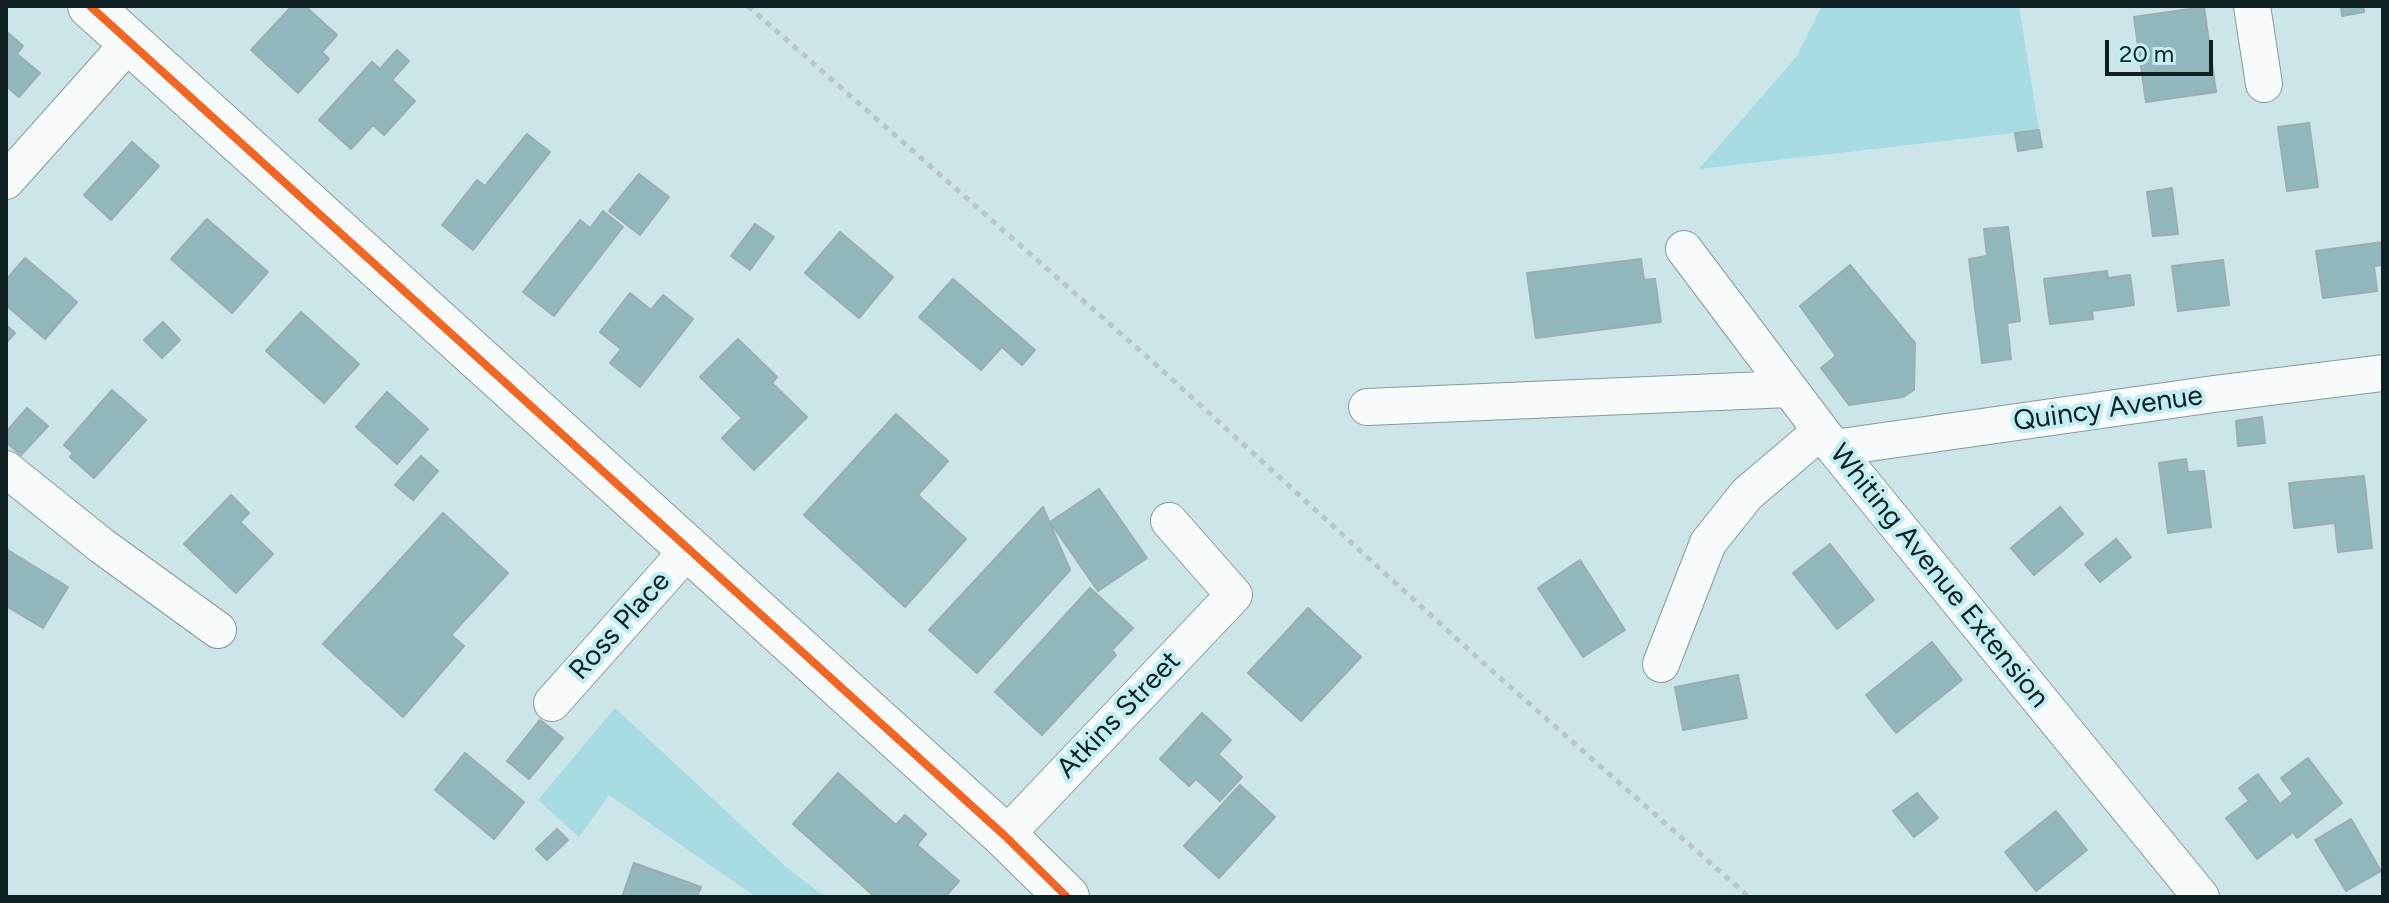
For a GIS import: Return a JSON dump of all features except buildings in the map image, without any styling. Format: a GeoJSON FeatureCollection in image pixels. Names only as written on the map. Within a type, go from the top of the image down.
{"type":"FeatureCollection","features":[{"type":"Feature","properties":{"kind":"main road"},"geometry":{"type":"LineString","coordinates":[[90,6],[1005,836],[1067,897]]}},
{"type":"Feature","properties":{"kind":"street"},"geometry":{"type":"LineString","coordinates":[[2252,6],[2264,84]]}},
{"type":"Feature","properties":{"kind":"street"},"geometry":{"type":"LineString","coordinates":[[6,181],[130,42]]}},
{"type":"Feature","properties":{"kind":"street","name":"Whiting Avenue Extension"},"geometry":{"type":"LineString","coordinates":[[1684,249],[1827,440],[2201,897]]}},
{"type":"Feature","properties":{"kind":"street","name":"Quincy Avenue"},"geometry":{"type":"LineString","coordinates":[[1827,440],[2383,373]]}},
{"type":"Feature","properties":{"kind":"street"},"geometry":{"type":"LineString","coordinates":[[1367,407],[1789,389]]}},
{"type":"Feature","properties":{"kind":"street"},"geometry":{"type":"LineString","coordinates":[[1661,664],[1708,543],[1747,494],[1827,440]]}},
{"type":"Feature","properties":{"kind":"street"},"geometry":{"type":"LineString","coordinates":[[6,469],[88,535],[218,630]]}},
{"type":"Feature","properties":{"kind":"street","name":"Atkins Street"},"geometry":{"type":"LineString","coordinates":[[1005,836],[1234,595],[1169,521]]}},
{"type":"Feature","properties":{"kind":"street","name":"Ross Place"},"geometry":{"type":"LineString","coordinates":[[552,703],[688,550]]}},
{"type":"Feature","properties":{"kind":"path"},"geometry":{"type":"LineString","coordinates":[[748,6],[1152,361],[1491,670],[1749,897]]}},
{"type":"Feature","properties":{"kind":"shaded area"},"geometry":{"type":"Polygon","coordinates":[[[1822,6],[2019,6],[2039,130],[1699,169],[1797,56],[1822,6]]]}},
{"type":"Feature","properties":{"kind":"shaded area"},"geometry":{"type":"Polygon","coordinates":[[[615,708],[785,866],[825,897],[756,897],[609,795],[579,837],[538,800],[615,708]]]}},
{"type":"Feature","properties":{"kind":"transit line"},"geometry":{"type":"LineString","coordinates":[[90,6],[1005,836],[1067,897]]}}]}
